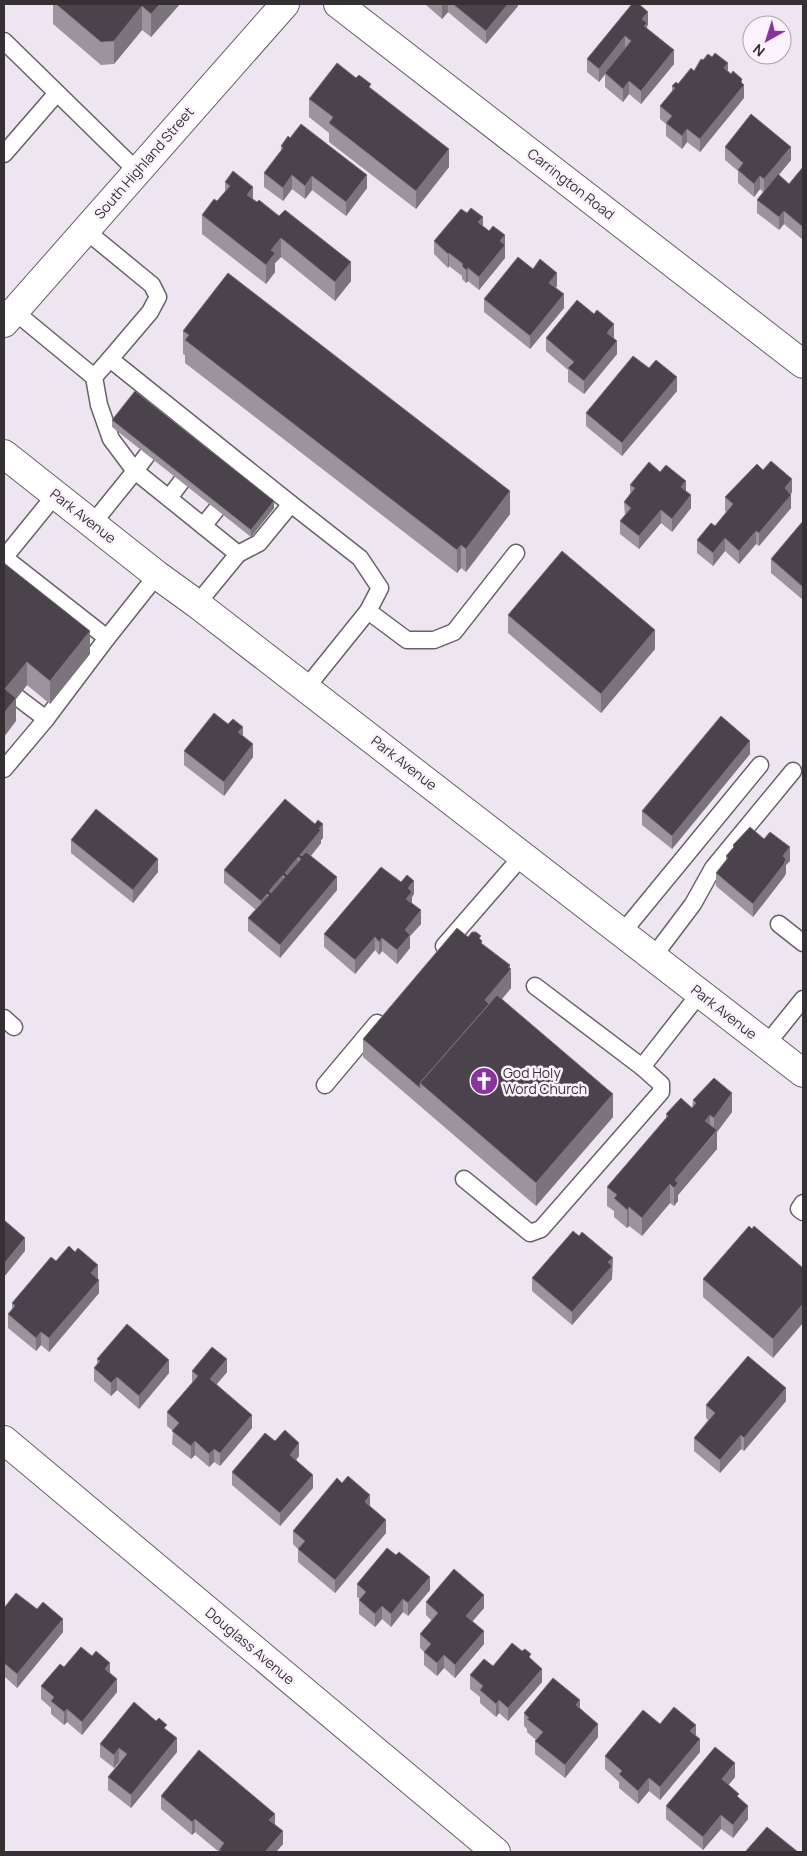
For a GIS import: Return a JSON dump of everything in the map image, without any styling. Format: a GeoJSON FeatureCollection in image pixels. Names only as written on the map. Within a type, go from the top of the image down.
{"type":"FeatureCollection","features":[{"type":"Feature","properties":{"kind":"main road","name":"South Highland Street"},"geometry":{"type":"LineString","coordinates":[[9,317],[285,4]]}},
{"type":"Feature","properties":{"kind":"main road","name":"Carrington Road"},"geometry":{"type":"LineString","coordinates":[[338,4],[803,364]]}},
{"type":"Feature","properties":{"kind":"main road","name":"Park Avenue"},"geometry":{"type":"LineString","coordinates":[[4,454],[93,523],[157,576],[198,604],[803,1073]]}},
{"type":"Feature","properties":{"kind":"main road","name":"Douglass Avenue"},"geometry":{"type":"LineString","coordinates":[[4,1440],[496,1852]]}},
{"type":"Feature","properties":{"kind":"lane"},"geometry":{"type":"LineString","coordinates":[[4,41],[138,171]]}},
{"type":"Feature","properties":{"kind":"lane"},"geometry":{"type":"LineString","coordinates":[[4,154],[57,93]]}},
{"type":"Feature","properties":{"kind":"lane"},"geometry":{"type":"LineString","coordinates":[[85,230],[152,285],[158,297],[150,312],[94,377]]}},
{"type":"Feature","properties":{"kind":"lane"},"geometry":{"type":"LineString","coordinates":[[9,317],[94,377],[99,405],[111,439],[135,471],[238,554]]}},
{"type":"Feature","properties":{"kind":"lane"},"geometry":{"type":"LineString","coordinates":[[110,359],[174,420],[243,475],[291,504],[360,558],[380,588],[368,611],[306,688]]}},
{"type":"Feature","properties":{"kind":"lane"},"geometry":{"type":"LineString","coordinates":[[93,523],[147,455]]}},
{"type":"Feature","properties":{"kind":"lane"},"geometry":{"type":"LineString","coordinates":[[169,498],[181,482]]}},
{"type":"Feature","properties":{"kind":"lane"},"geometry":{"type":"LineString","coordinates":[[56,494],[4,558],[28,585],[77,623],[107,638]]}},
{"type":"Feature","properties":{"kind":"lane"},"geometry":{"type":"LineString","coordinates":[[198,604],[238,554],[259,543],[291,504]]}},
{"type":"Feature","properties":{"kind":"lane"},"geometry":{"type":"LineString","coordinates":[[203,526],[216,510]]}},
{"type":"Feature","properties":{"kind":"lane"},"geometry":{"type":"LineString","coordinates":[[368,611],[407,640],[434,640],[454,632],[516,553]]}},
{"type":"Feature","properties":{"kind":"lane"},"geometry":{"type":"LineString","coordinates":[[4,770],[157,576]]}},
{"type":"Feature","properties":{"kind":"lane"},"geometry":{"type":"LineString","coordinates":[[23,695],[46,719]]}},
{"type":"Feature","properties":{"kind":"lane"},"geometry":{"type":"LineString","coordinates":[[622,933],[760,765]]}},
{"type":"Feature","properties":{"kind":"lane"},"geometry":{"type":"LineString","coordinates":[[653,956],[694,904],[713,868],[793,771]]}},
{"type":"Feature","properties":{"kind":"lane"},"geometry":{"type":"LineString","coordinates":[[432,960],[523,856]]}},
{"type":"Feature","properties":{"kind":"lane"},"geometry":{"type":"LineString","coordinates":[[779,924],[803,943]]}},
{"type":"Feature","properties":{"kind":"lane"},"geometry":{"type":"LineString","coordinates":[[464,1179],[530,1233],[541,1229],[660,1092],[661,1084],[642,1067],[535,986]]}},
{"type":"Feature","properties":{"kind":"lane"},"geometry":{"type":"LineString","coordinates":[[642,1067],[700,993]]}},
{"type":"Feature","properties":{"kind":"lane"},"geometry":{"type":"LineString","coordinates":[[766,1045],[803,998]]}},
{"type":"Feature","properties":{"kind":"lane"},"geometry":{"type":"LineString","coordinates":[[325,1085],[387,1012]]}},
{"type":"Feature","properties":{"kind":"lane"},"geometry":{"type":"LineString","coordinates":[[803,1203],[799,1209],[803,1212]]}},
{"type":"Feature","properties":{"kind":"building"},"geometry":{"type":"Polygon","coordinates":[[[56,4],[160,4],[151,14],[142,6],[114,41],[101,42],[56,4]]]}},
{"type":"Feature","properties":{"kind":"building"},"geometry":{"type":"Polygon","coordinates":[[[453,4],[508,4],[486,31],[453,4]]]}},
{"type":"Feature","properties":{"kind":"building"},"geometry":{"type":"Polygon","coordinates":[[[632,4],[639,4],[648,12],[642,19],[647,23],[644,26],[674,50],[641,91],[629,81],[623,89],[605,73],[631,41],[625,36],[599,69],[587,59],[632,4]]]}},
{"type":"Feature","properties":{"kind":"building"},"geometry":{"type":"Polygon","coordinates":[[[715,53],[728,63],[724,68],[731,74],[733,71],[742,79],[741,82],[744,85],[700,139],[687,129],[682,136],[666,123],[672,116],[660,106],[675,88],[672,86],[676,82],[678,84],[691,68],[694,71],[701,59],[703,60],[708,54],[712,57],[715,53]]]}},
{"type":"Feature","properties":{"kind":"building"},"geometry":{"type":"Polygon","coordinates":[[[337,63],[356,78],[359,75],[371,84],[369,87],[449,149],[416,191],[329,123],[333,117],[309,99],[337,63]]]}},
{"type":"Feature","properties":{"kind":"building"},"geometry":{"type":"Polygon","coordinates":[[[751,114],[791,147],[764,179],[760,176],[754,184],[738,170],[743,163],[725,147],[751,114]]]}},
{"type":"Feature","properties":{"kind":"building"},"geometry":{"type":"Polygon","coordinates":[[[301,124],[367,175],[346,202],[312,176],[305,186],[292,175],[283,188],[264,173],[283,148],[281,146],[288,136],[290,138],[301,124]]]}},
{"type":"Feature","properties":{"kind":"building"},"geometry":{"type":"Polygon","coordinates":[[[803,167],[803,227],[784,211],[779,217],[757,200],[778,174],[789,184],[803,167]]]}},
{"type":"Feature","properties":{"kind":"building"},"geometry":{"type":"Polygon","coordinates":[[[233,171],[253,187],[247,195],[257,202],[259,200],[279,216],[285,210],[351,262],[335,282],[281,238],[271,250],[275,253],[266,265],[202,215],[214,199],[217,201],[230,186],[225,182],[233,171]]]}},
{"type":"Feature","properties":{"kind":"building"},"geometry":{"type":"Polygon","coordinates":[[[471,208],[483,217],[478,222],[489,231],[493,226],[505,235],[500,241],[505,245],[479,277],[468,268],[466,270],[462,266],[463,264],[434,241],[461,209],[467,213],[471,208]]]}},
{"type":"Feature","properties":{"kind":"building"},"geometry":{"type":"Polygon","coordinates":[[[518,257],[533,269],[540,259],[557,273],[549,283],[564,294],[530,336],[484,299],[518,257]]]}},
{"type":"Feature","properties":{"kind":"building"},"geometry":{"type":"Polygon","coordinates":[[[228,273],[510,491],[466,549],[461,545],[457,550],[185,340],[189,335],[183,331],[228,273]]]}},
{"type":"Feature","properties":{"kind":"building"},"geometry":{"type":"Polygon","coordinates":[[[577,300],[594,314],[597,310],[614,324],[607,333],[617,341],[584,381],[568,368],[574,362],[546,338],[577,300]]]}},
{"type":"Feature","properties":{"kind":"building"},"geometry":{"type":"Polygon","coordinates":[[[633,356],[649,368],[656,360],[677,377],[622,443],[586,413],[633,356]]]}},
{"type":"Feature","properties":{"kind":"building"},"geometry":{"type":"Polygon","coordinates":[[[135,391],[274,501],[251,530],[112,420],[135,391]]]}},
{"type":"Feature","properties":{"kind":"building"},"geometry":{"type":"Polygon","coordinates":[[[771,461],[792,479],[785,488],[791,495],[759,533],[756,531],[739,551],[725,538],[713,553],[697,540],[711,523],[715,526],[733,504],[725,497],[757,464],[763,470],[771,461]]]}},
{"type":"Feature","properties":{"kind":"building"},"geometry":{"type":"Polygon","coordinates":[[[649,462],[660,472],[666,465],[686,481],[681,487],[691,495],[672,519],[661,510],[639,536],[620,521],[631,508],[624,502],[635,488],[630,485],[649,462]]]}},
{"type":"Feature","properties":{"kind":"building"},"geometry":{"type":"Polygon","coordinates":[[[803,521],[803,587],[771,559],[803,521]]]}},
{"type":"Feature","properties":{"kind":"building"},"geometry":{"type":"Polygon","coordinates":[[[562,551],[655,630],[601,694],[508,615],[562,551]]]}},
{"type":"Feature","properties":{"kind":"building"},"geometry":{"type":"Polygon","coordinates":[[[4,563],[90,631],[50,681],[27,662],[5,689],[16,698],[4,713],[4,563]]]}},
{"type":"Feature","properties":{"kind":"building"},"geometry":{"type":"Polygon","coordinates":[[[214,713],[228,724],[233,719],[243,727],[238,732],[253,744],[224,782],[184,751],[214,713]]]}},
{"type":"Feature","properties":{"kind":"building"},"geometry":{"type":"Polygon","coordinates":[[[721,716],[750,741],[672,836],[642,811],[721,716]]]}},
{"type":"Feature","properties":{"kind":"building"},"geometry":{"type":"Polygon","coordinates":[[[285,799],[315,824],[318,820],[323,824],[319,829],[321,830],[300,855],[302,856],[306,852],[337,877],[280,945],[248,918],[269,895],[267,894],[261,901],[224,870],[285,799]],[[298,857],[285,873],[287,875],[301,859],[298,857]],[[283,875],[269,891],[271,893],[285,877],[283,875]]]}},
{"type":"Feature","properties":{"kind":"building"},"geometry":{"type":"Polygon","coordinates":[[[96,809],[158,859],[133,890],[71,840],[96,809]]]}},
{"type":"Feature","properties":{"kind":"building"},"geometry":{"type":"Polygon","coordinates":[[[750,827],[764,839],[770,832],[790,847],[783,856],[786,859],[784,864],[753,904],[716,873],[728,858],[726,856],[734,847],[733,845],[750,827]]]}},
{"type":"Feature","properties":{"kind":"building"},"geometry":{"type":"Polygon","coordinates":[[[381,867],[401,882],[407,875],[414,881],[408,888],[412,892],[406,899],[421,910],[405,930],[410,935],[397,950],[382,938],[379,942],[375,937],[355,960],[324,934],[381,867]]]}},
{"type":"Feature","properties":{"kind":"building"},"geometry":{"type":"Polygon","coordinates":[[[457,928],[468,937],[472,932],[476,932],[481,936],[479,938],[482,941],[481,943],[510,965],[508,967],[511,969],[485,1000],[489,1004],[420,1083],[420,1088],[363,1039],[457,928]]]}},
{"type":"Feature","properties":{"kind":"building"},"geometry":{"type":"Polygon","coordinates":[[[497,995],[613,1094],[536,1183],[420,1083],[497,995]]]}},
{"type":"Feature","properties":{"kind":"building"},"geometry":{"type":"Polygon","coordinates":[[[714,1078],[732,1093],[714,1118],[710,1115],[705,1121],[717,1130],[675,1180],[678,1183],[674,1188],[670,1184],[642,1218],[629,1207],[627,1210],[614,1198],[617,1195],[607,1187],[668,1116],[666,1114],[681,1098],[692,1108],[696,1103],[693,1100],[714,1078]]]}},
{"type":"Feature","properties":{"kind":"building"},"geometry":{"type":"Polygon","coordinates":[[[4,1220],[25,1238],[4,1264],[4,1220]]]}},
{"type":"Feature","properties":{"kind":"building"},"geometry":{"type":"Polygon","coordinates":[[[749,1226],[752,1229],[754,1226],[803,1268],[803,1304],[773,1339],[703,1279],[749,1226]]]}},
{"type":"Feature","properties":{"kind":"building"},"geometry":{"type":"Polygon","coordinates":[[[573,1231],[579,1236],[582,1232],[613,1258],[608,1262],[612,1266],[572,1312],[532,1278],[573,1231]]]}},
{"type":"Feature","properties":{"kind":"building"},"geometry":{"type":"Polygon","coordinates":[[[69,1246],[75,1252],[78,1248],[98,1265],[91,1273],[99,1280],[49,1338],[41,1332],[36,1338],[8,1314],[15,1306],[12,1303],[51,1257],[56,1261],[69,1246]]]}},
{"type":"Feature","properties":{"kind":"building"},"geometry":{"type":"Polygon","coordinates":[[[127,1324],[169,1360],[139,1396],[117,1377],[111,1383],[94,1368],[100,1361],[97,1359],[127,1324]]]}},
{"type":"Feature","properties":{"kind":"building"},"geometry":{"type":"Polygon","coordinates":[[[212,1347],[227,1359],[210,1379],[252,1415],[220,1453],[214,1449],[209,1454],[195,1441],[191,1446],[172,1431],[179,1423],[167,1412],[198,1376],[192,1371],[212,1347]]]}},
{"type":"Feature","properties":{"kind":"building"},"geometry":{"type":"Polygon","coordinates":[[[748,1356],[786,1388],[744,1438],[741,1435],[720,1460],[694,1438],[715,1413],[706,1405],[748,1356]]]}},
{"type":"Feature","properties":{"kind":"building"},"geometry":{"type":"Polygon","coordinates":[[[285,1430],[299,1443],[290,1455],[313,1475],[280,1513],[232,1472],[265,1433],[275,1441],[285,1430]]]}},
{"type":"Feature","properties":{"kind":"building"},"geometry":{"type":"Polygon","coordinates":[[[348,1476],[370,1495],[365,1502],[386,1520],[335,1580],[298,1549],[305,1541],[293,1531],[337,1478],[342,1483],[348,1476]]]}},
{"type":"Feature","properties":{"kind":"building"},"geometry":{"type":"Polygon","coordinates":[[[387,1548],[396,1555],[399,1552],[430,1577],[408,1603],[403,1599],[391,1614],[382,1606],[375,1614],[359,1600],[366,1592],[357,1584],[387,1548]]]}},
{"type":"Feature","properties":{"kind":"building"},"geometry":{"type":"Polygon","coordinates":[[[454,1569],[484,1595],[466,1616],[484,1631],[455,1665],[444,1655],[437,1663],[424,1652],[431,1644],[420,1634],[438,1613],[426,1602],[454,1569]]]}},
{"type":"Feature","properties":{"kind":"building"},"geometry":{"type":"Polygon","coordinates":[[[16,1593],[37,1609],[43,1602],[63,1619],[17,1674],[4,1663],[4,1608],[16,1593]]]}},
{"type":"Feature","properties":{"kind":"building"},"geometry":{"type":"Polygon","coordinates":[[[512,1643],[522,1651],[525,1649],[531,1654],[529,1657],[542,1669],[508,1708],[499,1700],[496,1704],[480,1690],[483,1686],[470,1675],[484,1659],[493,1666],[512,1643]]]}},
{"type":"Feature","properties":{"kind":"building"},"geometry":{"type":"Polygon","coordinates":[[[81,1647],[92,1656],[96,1651],[110,1663],[105,1669],[117,1679],[82,1722],[67,1709],[64,1712],[51,1701],[54,1697],[41,1686],[60,1664],[64,1667],[81,1647]]]}},
{"type":"Feature","properties":{"kind":"building"},"geometry":{"type":"Polygon","coordinates":[[[553,1678],[580,1700],[576,1705],[598,1724],[565,1765],[535,1741],[543,1732],[527,1719],[529,1718],[524,1713],[553,1678]]]}},
{"type":"Feature","properties":{"kind":"building"},"geometry":{"type":"Polygon","coordinates":[[[134,1702],[156,1721],[159,1718],[167,1725],[164,1728],[177,1738],[131,1795],[108,1777],[127,1754],[119,1748],[114,1755],[100,1744],[134,1702]]]}},
{"type":"Feature","properties":{"kind":"building"},"geometry":{"type":"Polygon","coordinates":[[[674,1707],[696,1725],[690,1731],[700,1739],[660,1787],[649,1778],[638,1791],[619,1774],[622,1771],[605,1756],[643,1710],[660,1724],[674,1707]]]}},
{"type":"Feature","properties":{"kind":"building"},"geometry":{"type":"Polygon","coordinates":[[[715,1747],[735,1763],[722,1779],[739,1794],[737,1796],[748,1806],[733,1825],[721,1815],[703,1837],[666,1806],[715,1747]]]}},
{"type":"Feature","properties":{"kind":"building"},"geometry":{"type":"Polygon","coordinates":[[[199,1750],[275,1814],[269,1820],[283,1831],[265,1852],[222,1852],[219,1850],[224,1843],[195,1819],[192,1822],[161,1796],[199,1750]]]}},
{"type":"Feature","properties":{"kind":"building"},"geometry":{"type":"Polygon","coordinates":[[[767,1827],[798,1852],[745,1852],[767,1827]]]}},
{"type":"Feature","properties":{"kind":"place","name":"God Holy Word Church"},"geometry":{"type":"Point","coordinates":[484,1081]}}]}
